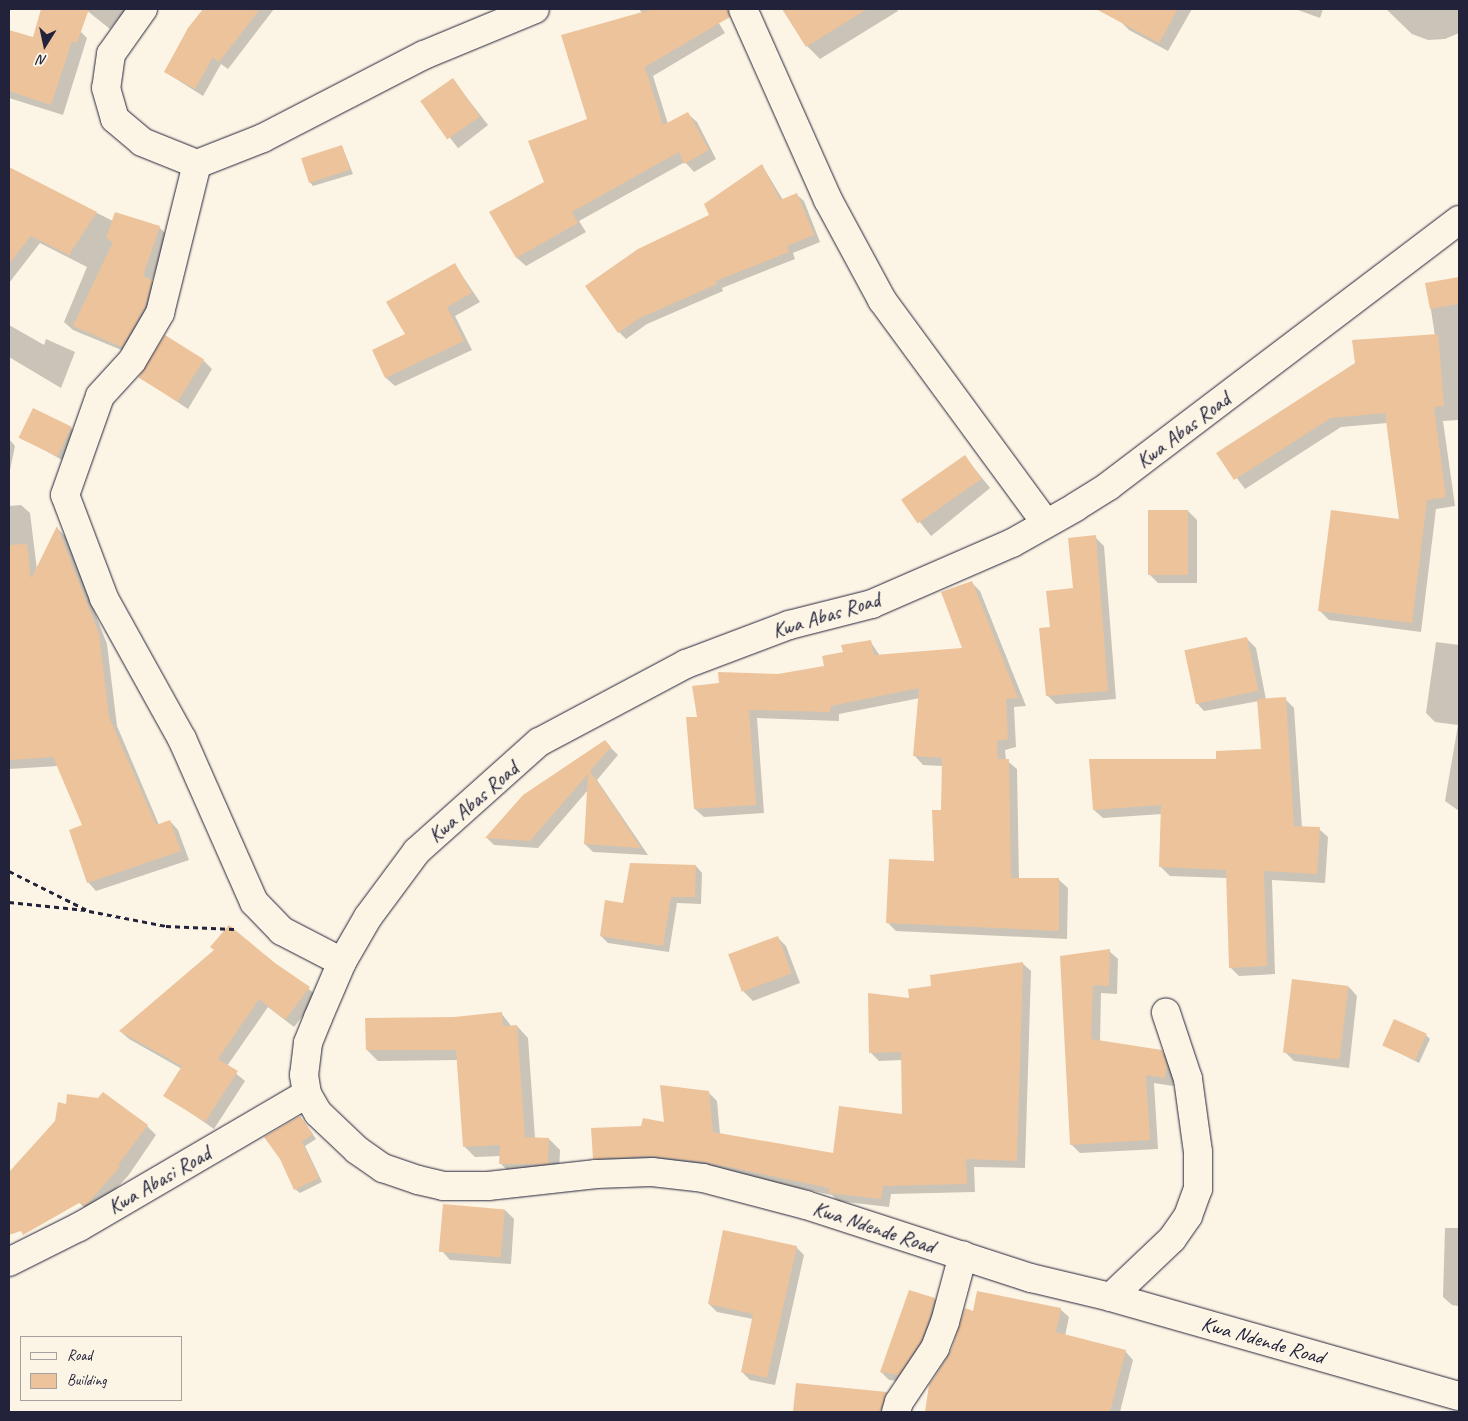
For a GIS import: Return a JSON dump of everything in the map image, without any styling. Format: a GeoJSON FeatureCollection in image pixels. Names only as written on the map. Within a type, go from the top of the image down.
{"type":"FeatureCollection","features":[{"type":"Feature","properties":{"kind":"street"},"geometry":{"type":"LineString","coordinates":[[143,9],[111,54],[106,88],[115,119],[142,142],[197,164],[263,138],[424,55],[535,9]]}},
{"type":"Feature","properties":{"kind":"street"},"geometry":{"type":"LineString","coordinates":[[743,9],[828,200],[882,300],[1045,522]]}},
{"type":"Feature","properties":{"kind":"street"},"geometry":{"type":"LineString","coordinates":[[197,164],[160,313],[132,361],[100,396],[64,495],[104,598],[182,739],[254,902],[282,931],[342,962]]}},
{"type":"Feature","properties":{"kind":"street","name":"Kwa Abas Road"},"geometry":{"type":"LineString","coordinates":[[306,1094],[304,1075],[308,1043],[342,962],[368,917],[417,851],[546,738],[686,664],[789,625],[872,604],[1012,543],[1109,486],[1459,220]]}},
{"type":"Feature","properties":{"kind":"street"},"geometry":{"type":"LineString","coordinates":[[1110,1297],[1172,1239],[1188,1216],[1198,1189],[1198,1152],[1188,1079],[1166,1013]]}},
{"type":"Feature","properties":{"kind":"street","name":"Kwa Ndende Road"},"geometry":{"type":"LineString","coordinates":[[306,1094],[318,1113],[357,1150],[383,1168],[418,1180],[443,1186],[488,1186],[596,1174],[652,1172],[703,1178],[762,1192],[1031,1278],[1110,1297],[1459,1396]]}},
{"type":"Feature","properties":{"kind":"street","name":"Kwa Abasi Road"},"geometry":{"type":"LineString","coordinates":[[9,1262],[96,1217],[306,1094]]}},
{"type":"Feature","properties":{"kind":"street"},"geometry":{"type":"LineString","coordinates":[[896,1412],[899,1402],[935,1348],[945,1322],[963,1255]]}},
{"type":"Feature","properties":{"kind":"path"},"geometry":{"type":"LineString","coordinates":[[9,871],[89,911]]}},
{"type":"Feature","properties":{"kind":"path"},"geometry":{"type":"LineString","coordinates":[[9,902],[89,911],[166,926],[282,931]]}},
{"type":"Feature","properties":{"kind":"building"},"geometry":{"type":"Polygon","coordinates":[[[41,9],[89,9],[77,43],[72,41],[51,105],[9,91],[9,30],[33,37],[41,9]]]}},
{"type":"Feature","properties":{"kind":"building"},"geometry":{"type":"Polygon","coordinates":[[[203,9],[260,9],[219,62],[213,57],[195,89],[164,72],[188,28],[203,9]]]}},
{"type":"Feature","properties":{"kind":"building"},"geometry":{"type":"Polygon","coordinates":[[[653,9],[728,9],[730,17],[645,67],[663,125],[688,112],[709,150],[684,164],[679,152],[572,212],[578,223],[516,258],[489,212],[544,182],[528,141],[587,119],[561,35],[653,9]]]}},
{"type":"Feature","properties":{"kind":"building"},"geometry":{"type":"Polygon","coordinates":[[[782,9],[867,9],[806,47],[782,9]]]}},
{"type":"Feature","properties":{"kind":"building"},"geometry":{"type":"Polygon","coordinates":[[[1096,9],[1178,9],[1159,43],[1096,9]]]}},
{"type":"Feature","properties":{"kind":"building"},"geometry":{"type":"Polygon","coordinates":[[[453,78],[480,117],[447,139],[420,101],[453,78]]]}},
{"type":"Feature","properties":{"kind":"building"},"geometry":{"type":"Polygon","coordinates":[[[342,145],[350,170],[309,183],[301,158],[342,145]]]}},
{"type":"Feature","properties":{"kind":"building"},"geometry":{"type":"Polygon","coordinates":[[[762,164],[780,200],[797,193],[814,235],[787,246],[789,252],[716,281],[717,284],[640,318],[618,333],[585,286],[638,249],[709,215],[704,204],[762,164]]]}},
{"type":"Feature","properties":{"kind":"building"},"geometry":{"type":"Polygon","coordinates":[[[9,167],[97,212],[69,255],[31,236],[9,264],[9,167]]]}},
{"type":"Feature","properties":{"kind":"building"},"geometry":{"type":"Polygon","coordinates":[[[115,212],[160,226],[143,276],[152,280],[145,307],[122,347],[73,326],[113,242],[106,238],[115,212]]]}},
{"type":"Feature","properties":{"kind":"building"},"geometry":{"type":"Polygon","coordinates":[[[455,263],[472,293],[447,307],[464,341],[385,378],[372,350],[405,334],[386,302],[455,263]]]}},
{"type":"Feature","properties":{"kind":"building"},"geometry":{"type":"Polygon","coordinates":[[[1459,277],[1459,304],[1430,309],[1425,283],[1459,277]]]}},
{"type":"Feature","properties":{"kind":"building"},"geometry":{"type":"Polygon","coordinates":[[[1438,334],[1444,406],[1434,407],[1446,497],[1427,500],[1412,623],[1318,611],[1331,510],[1399,519],[1385,413],[1331,418],[1234,480],[1216,453],[1355,363],[1352,340],[1438,334]]]}},
{"type":"Feature","properties":{"kind":"building"},"geometry":{"type":"Polygon","coordinates":[[[165,335],[204,359],[178,402],[139,377],[165,335]]]}},
{"type":"Feature","properties":{"kind":"building"},"geometry":{"type":"Polygon","coordinates":[[[33,408],[72,427],[57,457],[19,438],[33,408]]]}},
{"type":"Feature","properties":{"kind":"building"},"geometry":{"type":"Polygon","coordinates":[[[965,455],[982,479],[918,523],[901,500],[965,455]]]}},
{"type":"Feature","properties":{"kind":"building"},"geometry":{"type":"Polygon","coordinates":[[[1148,510],[1188,510],[1188,575],[1148,575],[1148,510]]]}},
{"type":"Feature","properties":{"kind":"building"},"geometry":{"type":"Polygon","coordinates":[[[57,526],[99,634],[109,717],[156,825],[170,820],[181,851],[87,883],[69,830],[82,825],[53,757],[9,760],[9,545],[27,544],[31,579],[57,526]]]}},
{"type":"Feature","properties":{"kind":"building"},"geometry":{"type":"Polygon","coordinates":[[[1096,535],[1108,691],[1046,696],[1039,628],[1050,627],[1046,591],[1073,588],[1068,538],[1096,535]]]}},
{"type":"Feature","properties":{"kind":"building"},"geometry":{"type":"Polygon","coordinates":[[[972,581],[1018,698],[1006,699],[1008,739],[997,741],[998,759],[1009,759],[1011,878],[1059,878],[1059,931],[886,923],[889,859],[934,861],[932,810],[941,810],[942,758],[913,756],[919,688],[831,706],[830,712],[749,710],[756,805],[694,809],[686,717],[697,717],[692,686],[719,683],[718,672],[778,674],[824,666],[822,656],[843,652],[841,645],[871,640],[874,655],[962,648],[941,592],[972,581]]]}},
{"type":"Feature","properties":{"kind":"building"},"geometry":{"type":"Polygon","coordinates":[[[1247,637],[1258,691],[1196,704],[1184,650],[1247,637]]]}},
{"type":"Feature","properties":{"kind":"building"},"geometry":{"type":"Polygon","coordinates":[[[1286,697],[1294,826],[1320,827],[1317,874],[1264,871],[1267,966],[1229,968],[1226,870],[1159,867],[1161,805],[1093,810],[1089,759],[1216,759],[1216,751],[1261,749],[1257,699],[1286,697]]]}},
{"type":"Feature","properties":{"kind":"building"},"geometry":{"type":"Polygon","coordinates":[[[605,740],[611,747],[590,771],[641,848],[584,844],[588,774],[530,841],[485,838],[523,795],[605,740]]]}},
{"type":"Feature","properties":{"kind":"building"},"geometry":{"type":"Polygon","coordinates":[[[630,863],[696,865],[695,897],[671,897],[663,946],[600,936],[605,900],[623,903],[630,863]]]}},
{"type":"Feature","properties":{"kind":"building"},"geometry":{"type":"Polygon","coordinates":[[[229,925],[275,963],[310,987],[285,1020],[259,999],[218,1059],[238,1071],[205,1122],[163,1096],[182,1066],[119,1031],[214,950],[210,947],[229,925]]]}},
{"type":"Feature","properties":{"kind":"building"},"geometry":{"type":"Polygon","coordinates":[[[778,936],[792,974],[742,992],[728,954],[778,936]]]}},
{"type":"Feature","properties":{"kind":"building"},"geometry":{"type":"Polygon","coordinates":[[[1110,949],[1109,986],[1093,985],[1091,1039],[1162,1050],[1167,1065],[1165,1078],[1146,1075],[1150,1140],[1070,1145],[1060,956],[1110,949]]]}},
{"type":"Feature","properties":{"kind":"building"},"geometry":{"type":"Polygon","coordinates":[[[1023,962],[1017,1161],[966,1159],[967,1184],[883,1186],[881,1199],[829,1193],[829,1188],[705,1162],[652,1156],[593,1159],[591,1128],[641,1126],[643,1118],[664,1122],[660,1085],[709,1091],[713,1132],[833,1153],[839,1106],[902,1114],[901,1052],[869,1053],[868,993],[909,998],[908,989],[931,986],[930,975],[1023,962]]]}},
{"type":"Feature","properties":{"kind":"building"},"geometry":{"type":"Polygon","coordinates":[[[1292,979],[1349,986],[1340,1059],[1283,1052],[1292,979]]]}},
{"type":"Feature","properties":{"kind":"building"},"geometry":{"type":"Polygon","coordinates":[[[502,1012],[503,1026],[517,1025],[525,1137],[549,1138],[548,1164],[499,1164],[500,1145],[463,1147],[456,1050],[366,1050],[365,1018],[454,1017],[502,1012]]]}},
{"type":"Feature","properties":{"kind":"building"},"geometry":{"type":"Polygon","coordinates":[[[1394,1019],[1427,1034],[1415,1060],[1382,1045],[1394,1019]]]}},
{"type":"Feature","properties":{"kind":"building"},"geometry":{"type":"Polygon","coordinates":[[[103,1092],[148,1125],[118,1165],[120,1167],[86,1205],[79,1203],[23,1235],[21,1231],[9,1235],[9,1172],[55,1121],[58,1102],[66,1104],[67,1094],[98,1098],[103,1092]]]}},
{"type":"Feature","properties":{"kind":"building"},"geometry":{"type":"Polygon","coordinates":[[[300,1116],[313,1134],[302,1142],[319,1178],[294,1190],[280,1159],[264,1137],[300,1116]]]}},
{"type":"Feature","properties":{"kind":"building"},"geometry":{"type":"Polygon","coordinates":[[[443,1204],[505,1209],[501,1257],[439,1252],[443,1204]]]}},
{"type":"Feature","properties":{"kind":"building"},"geometry":{"type":"Polygon","coordinates":[[[723,1230],[797,1246],[767,1378],[741,1372],[753,1314],[708,1304],[723,1230]]]}},
{"type":"Feature","properties":{"kind":"building"},"geometry":{"type":"Polygon","coordinates":[[[909,1290],[935,1298],[930,1317],[921,1341],[899,1375],[880,1372],[909,1290]]]}},
{"type":"Feature","properties":{"kind":"building"},"geometry":{"type":"Polygon","coordinates":[[[977,1291],[1061,1308],[1056,1332],[1126,1350],[1110,1412],[925,1412],[929,1385],[950,1354],[965,1308],[973,1311],[977,1291]]]}},
{"type":"Feature","properties":{"kind":"building"},"geometry":{"type":"Polygon","coordinates":[[[796,1383],[887,1392],[881,1412],[793,1412],[796,1383]]]}}]}
